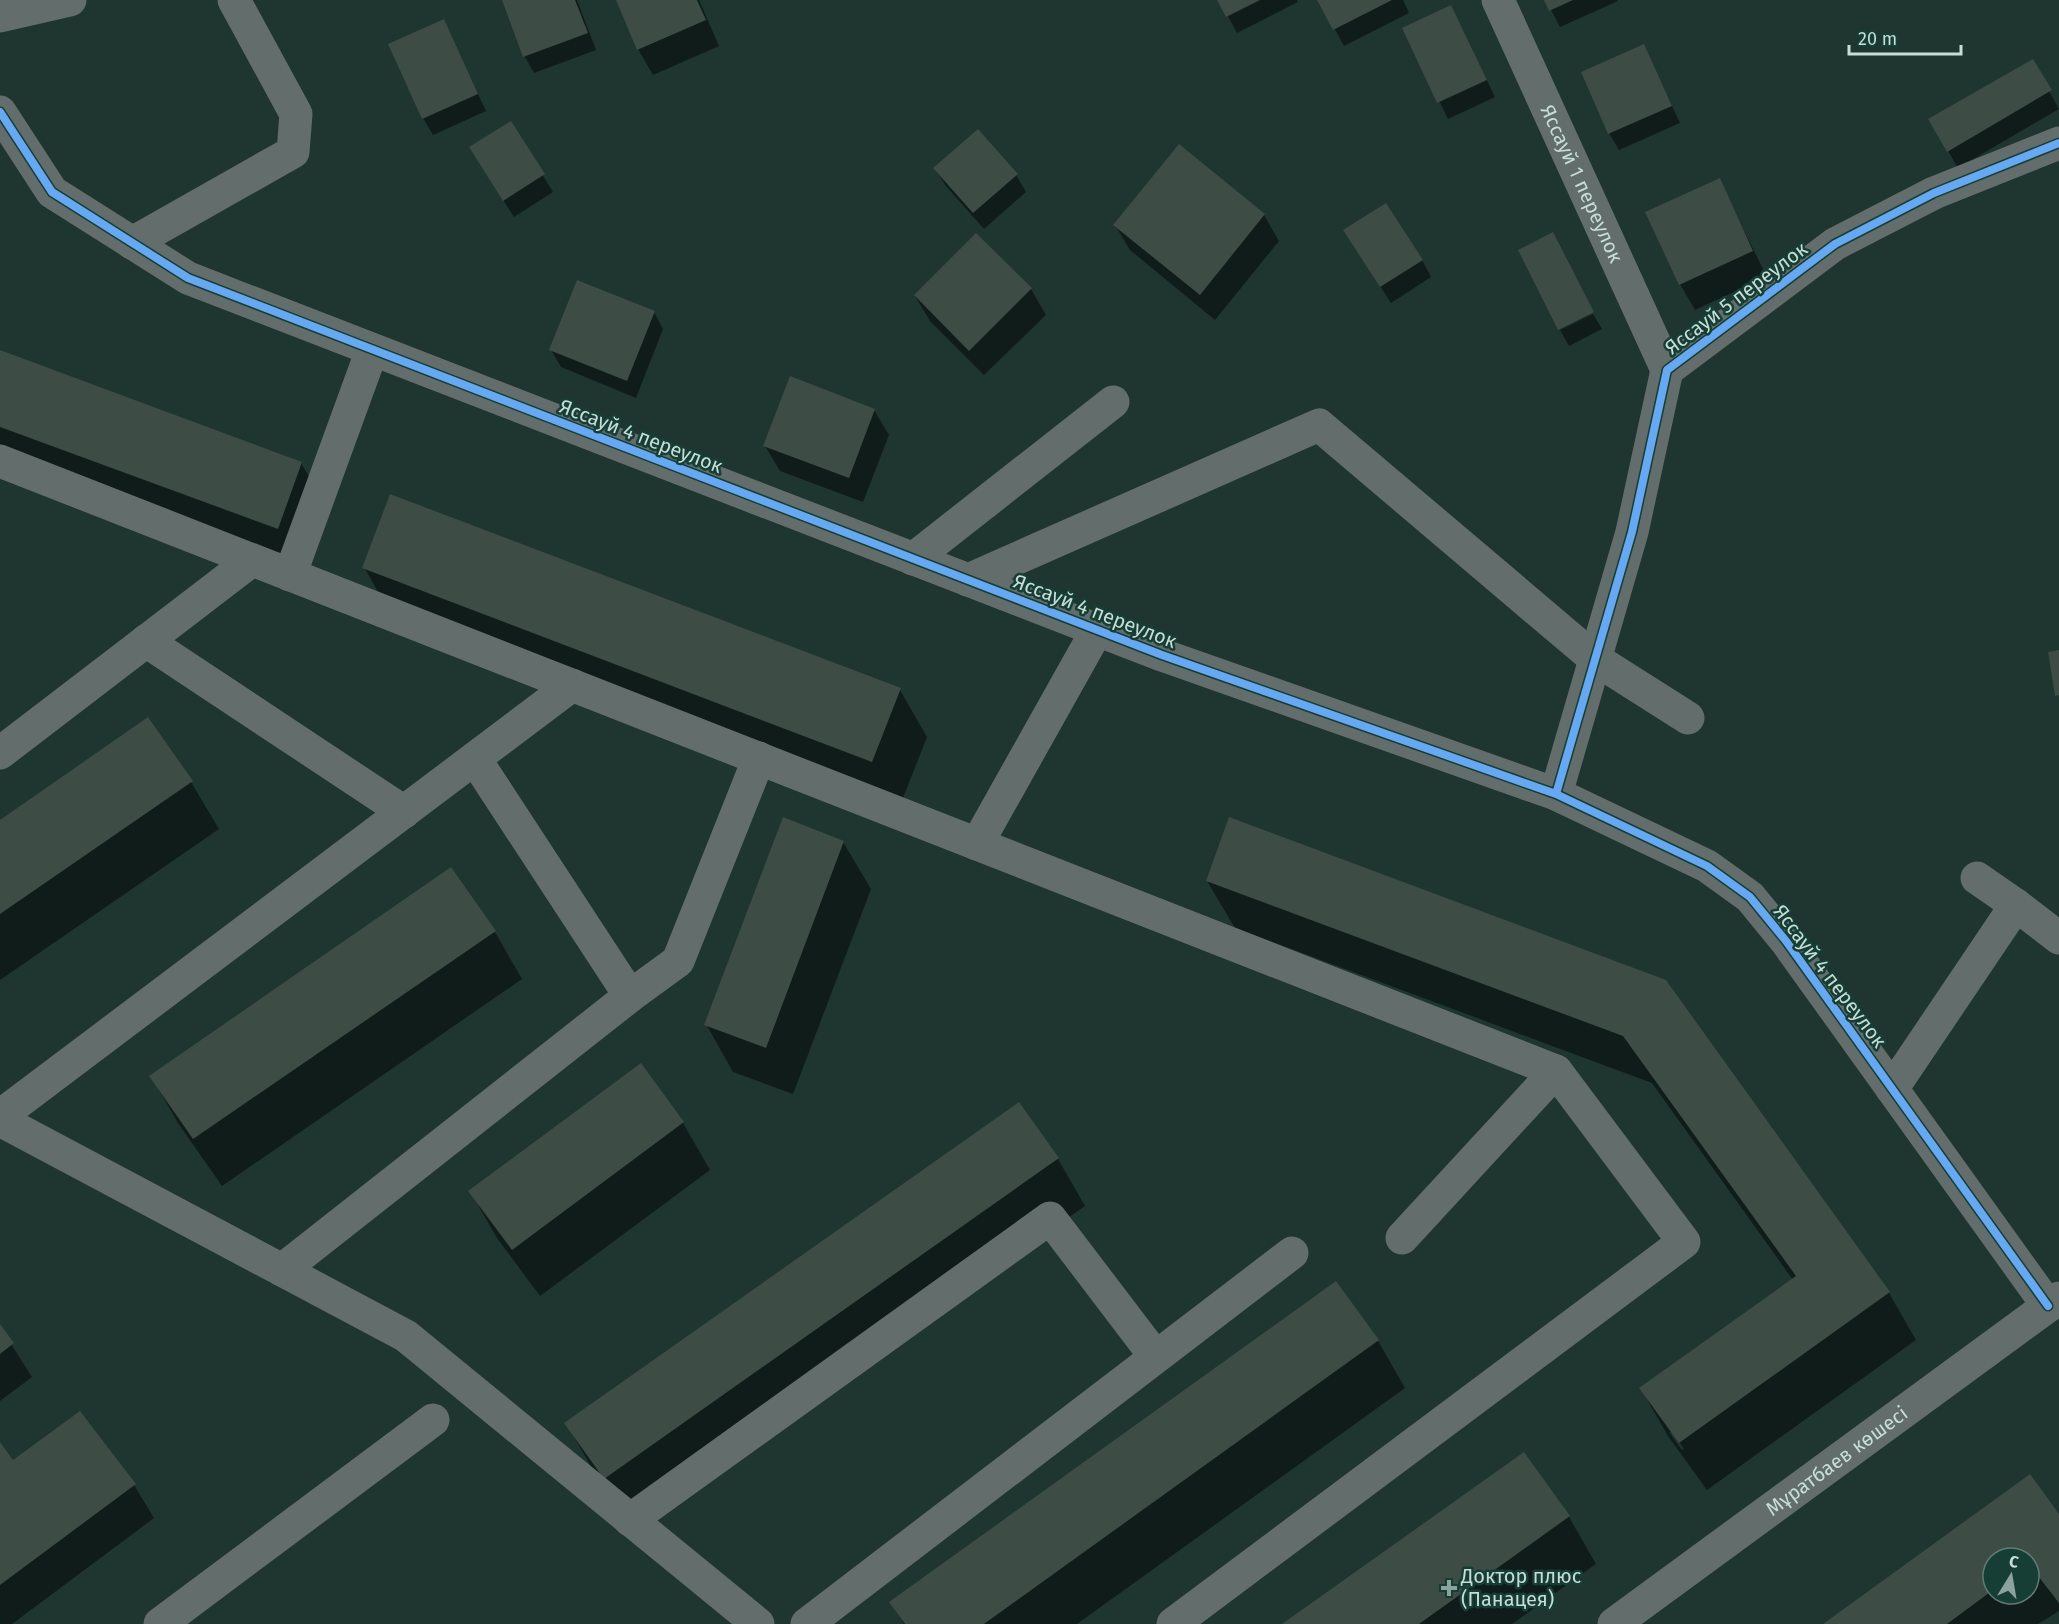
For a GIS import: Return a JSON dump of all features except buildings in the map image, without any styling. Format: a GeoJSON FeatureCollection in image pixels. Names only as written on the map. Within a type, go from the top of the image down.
{"type":"FeatureCollection","features":[{"type":"Feature","properties":{"kind":"street"},"geometry":{"type":"LineString","coordinates":[[0,16],[70,0]]}},
{"type":"Feature","properties":{"kind":"street"},"geometry":{"type":"LineString","coordinates":[[132,243],[293,152],[296,114],[234,0]]}},
{"type":"Feature","properties":{"kind":"street","name":"Яссауй 1 переулок"},"geometry":{"type":"LineString","coordinates":[[1498,0],[1667,370]]}},
{"type":"Feature","properties":{"kind":"street","name":"Яссауй 4 переулок"},"geometry":{"type":"LineString","coordinates":[[0,111],[52,192],[188,278],[1097,630],[1556,794],[1707,866],[1750,897],[1786,941],[1892,1089],[2054,1302]]}},
{"type":"Feature","properties":{"kind":"street","name":"Яссауй 5 переулок"},"geometry":{"type":"LineString","coordinates":[[1556,794],[1632,532],[1667,370],[1835,244],[1934,193],[2059,143]]}},
{"type":"Feature","properties":{"kind":"street"},"geometry":{"type":"LineString","coordinates":[[290,575],[372,350]]}},
{"type":"Feature","properties":{"kind":"street"},"geometry":{"type":"LineString","coordinates":[[913,559],[1113,402]]}},
{"type":"Feature","properties":{"kind":"street"},"geometry":{"type":"LineString","coordinates":[[968,580],[1319,425],[1595,659],[1688,717]]}},
{"type":"Feature","properties":{"kind":"street"},"geometry":{"type":"LineString","coordinates":[[0,461],[1557,1071],[1684,1242],[1173,1624]]}},
{"type":"Feature","properties":{"kind":"street"},"geometry":{"type":"LineString","coordinates":[[0,753],[252,560]]}},
{"type":"Feature","properties":{"kind":"street"},"geometry":{"type":"LineString","coordinates":[[977,844],[1097,630]]}},
{"type":"Feature","properties":{"kind":"street"},"geometry":{"type":"LineString","coordinates":[[146,641],[404,812]]}},
{"type":"Feature","properties":{"kind":"street"},"geometry":{"type":"LineString","coordinates":[[572,685],[0,1118],[406,1336],[758,1624]]}},
{"type":"Feature","properties":{"kind":"street"},"geometry":{"type":"LineString","coordinates":[[282,1270],[630,996],[678,961],[759,758]]}},
{"type":"Feature","properties":{"kind":"street"},"geometry":{"type":"LineString","coordinates":[[475,759],[630,996]]}},
{"type":"Feature","properties":{"kind":"street"},"geometry":{"type":"LineString","coordinates":[[1977,878],[2059,938]]}},
{"type":"Feature","properties":{"kind":"street"},"geometry":{"type":"LineString","coordinates":[[1892,1089],[2016,905]]}},
{"type":"Feature","properties":{"kind":"street"},"geometry":{"type":"LineString","coordinates":[[1402,1238],[1557,1071]]}},
{"type":"Feature","properties":{"kind":"street"},"geometry":{"type":"LineString","coordinates":[[630,1520],[1050,1218],[1155,1356]]}},
{"type":"Feature","properties":{"kind":"street"},"geometry":{"type":"LineString","coordinates":[[807,1624],[1292,1253]]}},
{"type":"Feature","properties":{"kind":"street","name":"Мұратбаев көшесі"},"geometry":{"type":"LineString","coordinates":[[1614,1624],[2054,1302]]}},
{"type":"Feature","properties":{"kind":"street"},"geometry":{"type":"LineString","coordinates":[[160,1624],[433,1420]]}},
{"type":"Feature","properties":{"kind":"cycle path"},"geometry":{"type":"LineString","coordinates":[[0,112],[52,192],[188,278],[1162,655],[1556,794],[1707,866],[1750,897],[1786,941],[2048,1306]]}},
{"type":"Feature","properties":{"kind":"cycle path"},"geometry":{"type":"LineString","coordinates":[[1556,794],[1632,532],[1667,370],[1835,244],[1934,193],[2059,143]]}},
{"type":"Feature","properties":{"kind":"place","name":"Доктор плюс (Панацея)"},"geometry":{"type":"Point","coordinates":[1449,1588]}}]}
